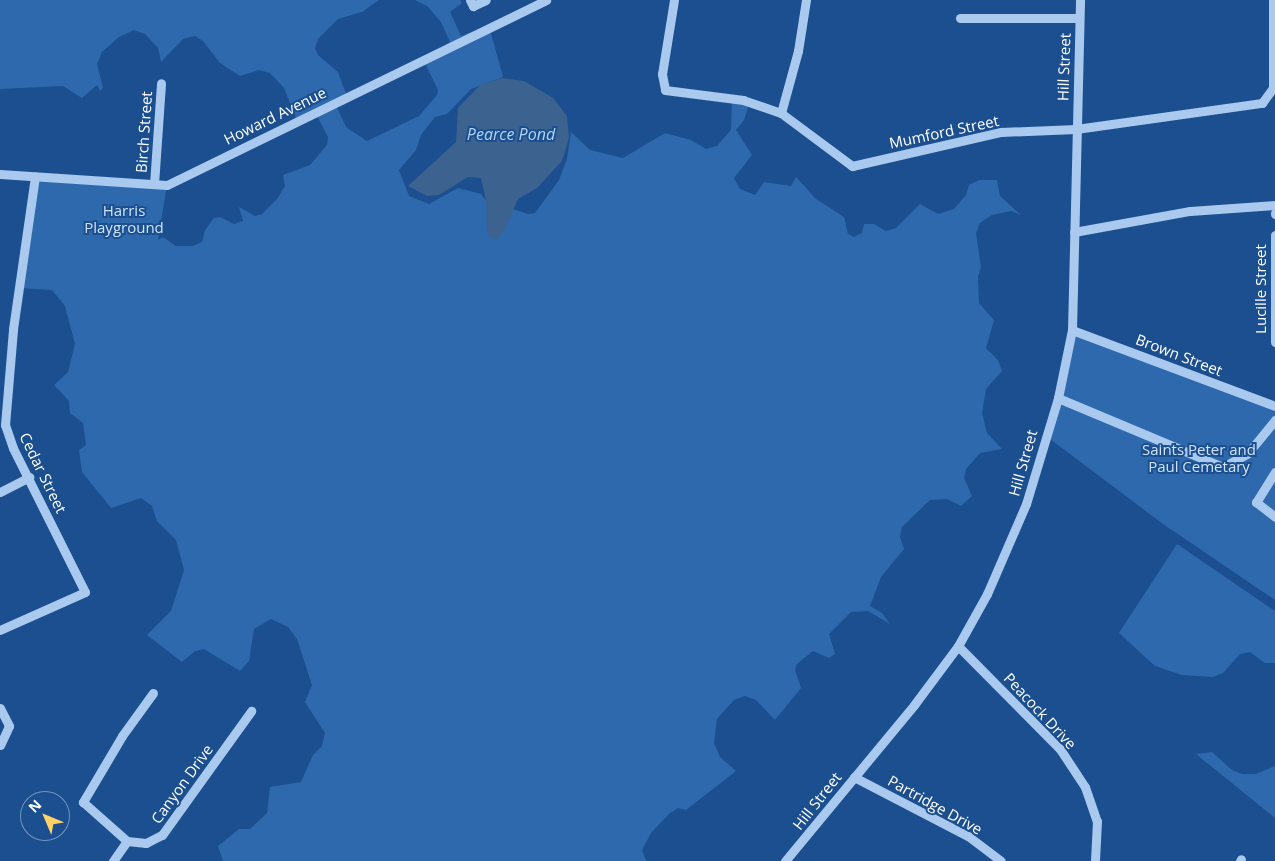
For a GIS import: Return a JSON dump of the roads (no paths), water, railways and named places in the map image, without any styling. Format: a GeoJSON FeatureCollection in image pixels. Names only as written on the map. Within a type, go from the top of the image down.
{"type":"FeatureCollection","features":[{"type":"Feature","properties":{"kind":"street"},"geometry":{"type":"LineString","coordinates":[[470,0],[473,6],[486,0]]}},
{"type":"Feature","properties":{"kind":"street","name":"Howard Avenue"},"geometry":{"type":"LineString","coordinates":[[0,174],[35,178],[167,185],[544,0]]}},
{"type":"Feature","properties":{"kind":"street","name":"Mumford Street"},"geometry":{"type":"LineString","coordinates":[[674,0],[663,88],[685,94],[743,100],[781,113],[852,166],[1001,132],[1076,129],[1262,103],[1273,88],[1273,0]]}},
{"type":"Feature","properties":{"kind":"street"},"geometry":{"type":"LineString","coordinates":[[781,113],[798,51],[806,0]]}},
{"type":"Feature","properties":{"kind":"street","name":"Hill Street"},"geometry":{"type":"LineString","coordinates":[[785,861],[958,646],[987,594],[1026,504],[1058,398],[1072,330],[1080,0]]}},
{"type":"Feature","properties":{"kind":"street"},"geometry":{"type":"LineString","coordinates":[[960,18],[1079,18]]}},
{"type":"Feature","properties":{"kind":"street","name":"Birch Street"},"geometry":{"type":"LineString","coordinates":[[154,184],[161,83]]}},
{"type":"Feature","properties":{"kind":"street","name":"Cedar Street"},"geometry":{"type":"LineString","coordinates":[[0,630],[85,592],[5,425],[13,329],[35,178]]}},
{"type":"Feature","properties":{"kind":"street"},"geometry":{"type":"LineString","coordinates":[[1074,232],[1190,211],[1275,205]]}},
{"type":"Feature","properties":{"kind":"street","name":"Lucille Street"},"geometry":{"type":"LineString","coordinates":[[1275,235],[1275,342]]}},
{"type":"Feature","properties":{"kind":"street","name":"Brown Street"},"geometry":{"type":"LineString","coordinates":[[1072,330],[1275,406]]}},
{"type":"Feature","properties":{"kind":"street"},"geometry":{"type":"LineString","coordinates":[[1058,398],[1223,467],[1248,453],[1275,420]]}},
{"type":"Feature","properties":{"kind":"street"},"geometry":{"type":"LineString","coordinates":[[1275,472],[1256,502],[1275,516]]}},
{"type":"Feature","properties":{"kind":"street"},"geometry":{"type":"LineString","coordinates":[[0,492],[29,477]]}},
{"type":"Feature","properties":{"kind":"street","name":"Peacock Drive"},"geometry":{"type":"LineString","coordinates":[[958,646],[1060,749],[1085,787],[1097,821],[1095,861]]}},
{"type":"Feature","properties":{"kind":"street"},"geometry":{"type":"LineString","coordinates":[[113,861],[127,841],[83,802],[122,736],[153,693]]}},
{"type":"Feature","properties":{"kind":"street"},"geometry":{"type":"LineString","coordinates":[[0,708],[9,726],[0,745]]}},
{"type":"Feature","properties":{"kind":"street","name":"Canyon Drive"},"geometry":{"type":"LineString","coordinates":[[127,841],[146,843],[162,835],[251,711]]}},
{"type":"Feature","properties":{"kind":"street","name":"Partridge Drive"},"geometry":{"type":"LineString","coordinates":[[854,776],[968,836],[1001,861]]}},
{"type":"Feature","properties":{"kind":"water","name":"Pearce Pond"},"geometry":{"type":"Polygon","coordinates":[[[502,78],[524,81],[553,98],[567,116],[569,138],[562,161],[537,188],[518,199],[504,232],[495,240],[487,234],[486,200],[481,178],[468,177],[439,195],[427,196],[408,186],[456,142],[458,108],[480,85],[502,78]]]}},
{"type":"Feature","properties":{"kind":"park label","name":"Harris Playground"},"geometry":{"type":"Point","coordinates":[124,218]}},
{"type":"Feature","properties":{"kind":"park label","name":"Saints Peter and Paul Cemetary"},"geometry":{"type":"Point","coordinates":[1199,458]}}]}
